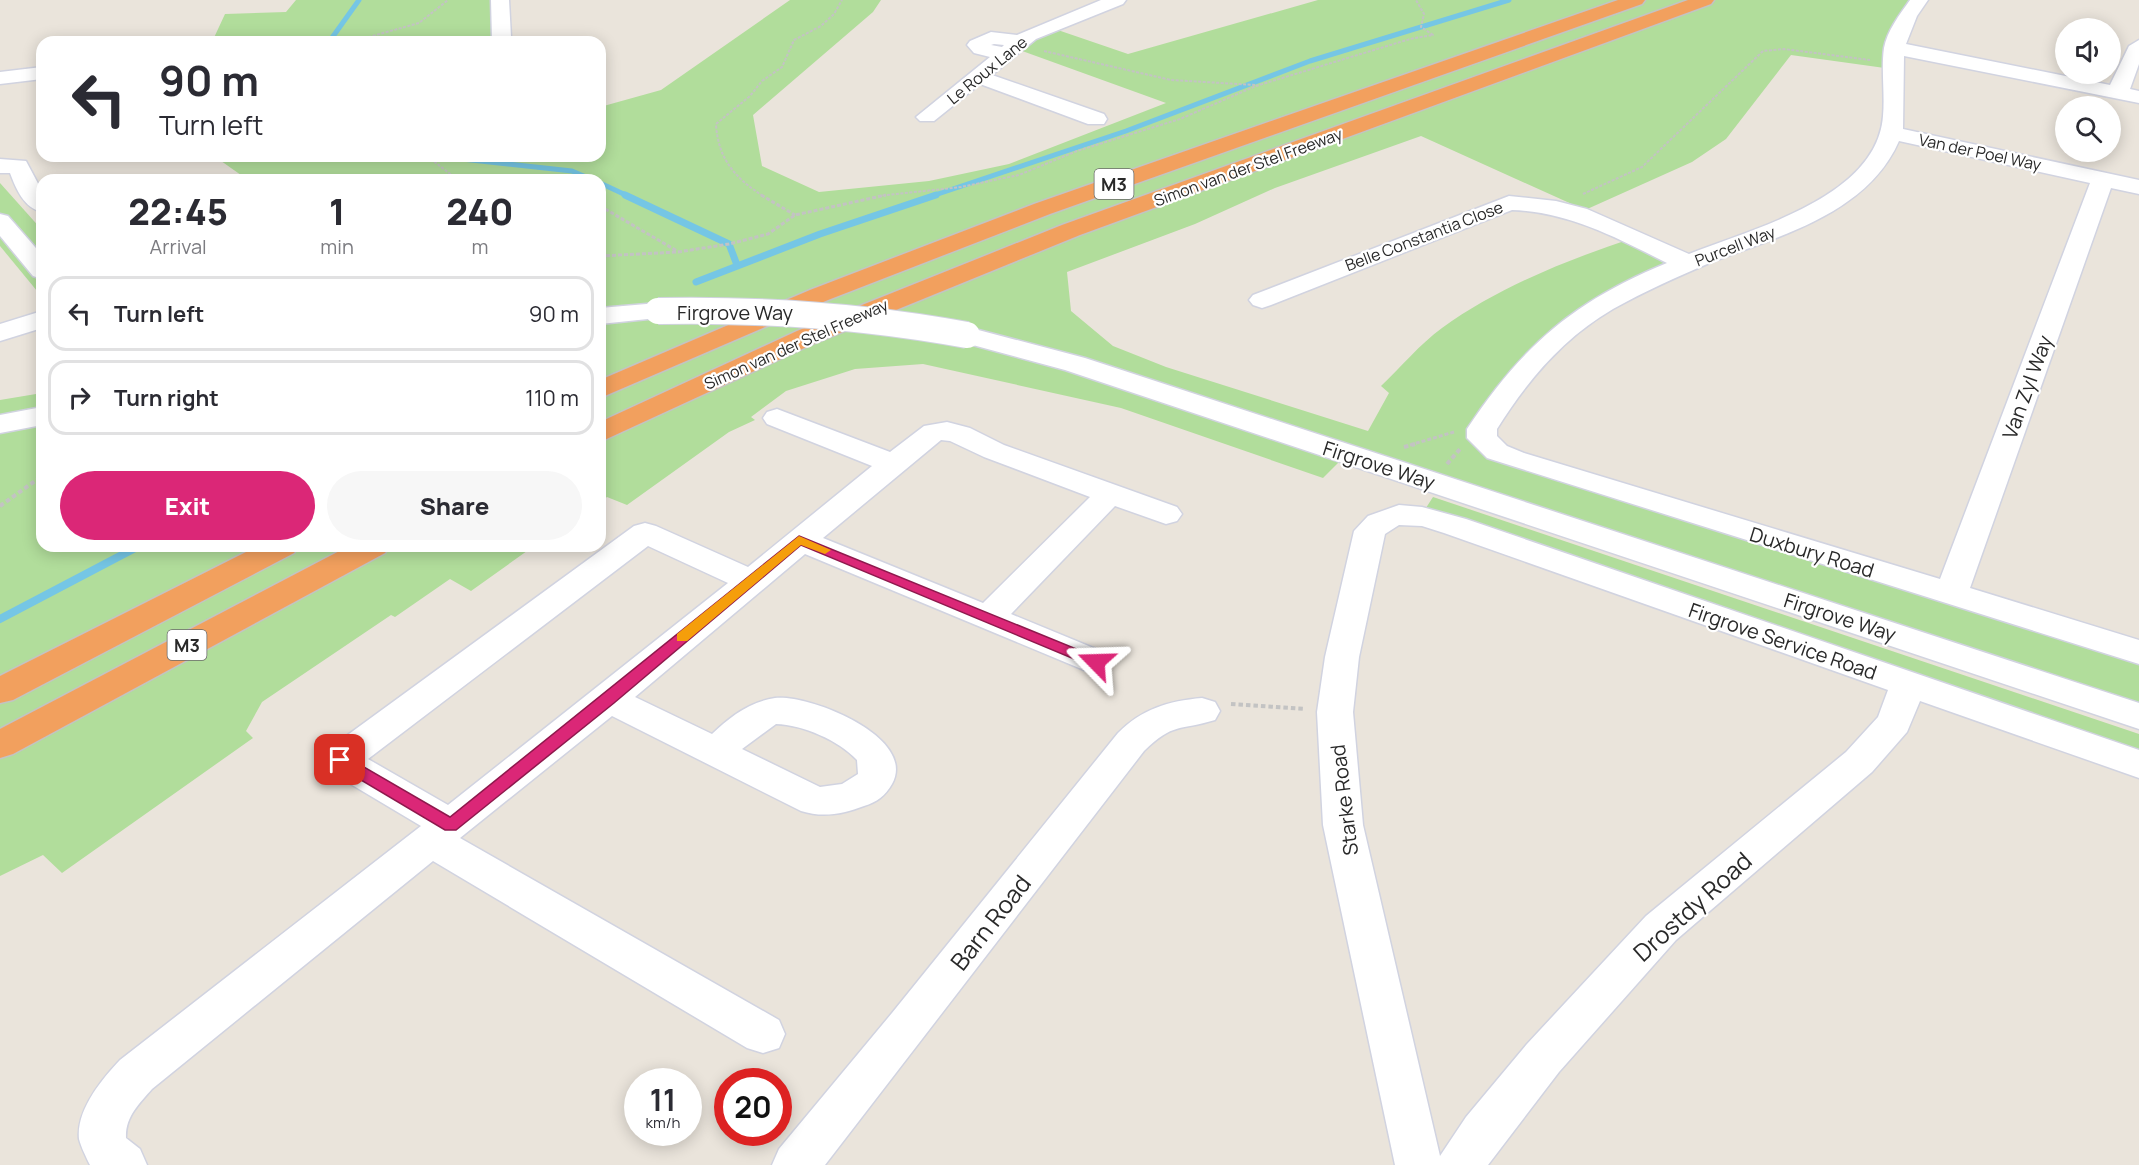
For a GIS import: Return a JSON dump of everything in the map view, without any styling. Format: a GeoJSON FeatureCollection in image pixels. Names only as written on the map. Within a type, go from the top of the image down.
{"type":"FeatureCollection","features":[{"type":"Feature","properties":{"kind":"highway","name":"Simon van der Stel Freeway"},"geometry":{"type":"LineString","coordinates":[[606,387],[819,295],[904,261],[1063,202],[1636,0]]}},
{"type":"Feature","properties":{"kind":"highway","name":"Simon van der Stel Freeway"},"geometry":{"type":"LineString","coordinates":[[606,430],[806,337],[1071,230],[1704,0]]}},
{"type":"Feature","properties":{"kind":"highway","name":"M3"},"geometry":{"type":"LineString","coordinates":[[0,691],[271,552]]}},
{"type":"Feature","properties":{"kind":"highway","name":"M3"},"geometry":{"type":"LineString","coordinates":[[0,744],[363,552]]}},
{"type":"Feature","properties":{"kind":"street"},"geometry":{"type":"LineString","coordinates":[[500,0],[502,36]]}},
{"type":"Feature","properties":{"kind":"street","name":"Le Roux Lane"},"geometry":{"type":"LineString","coordinates":[[927,117],[1029,35],[1117,0]]}},
{"type":"Feature","properties":{"kind":"street","name":"Purcell Way"},"geometry":{"type":"LineString","coordinates":[[1485,437],[1524,371],[1544,348],[1575,323],[1628,291],[1771,232],[1824,207],[1857,181],[1880,153],[1891,133],[1894,118],[1894,48],[1905,18],[1919,0]]}},
{"type":"Feature","properties":{"kind":"street"},"geometry":{"type":"LineString","coordinates":[[2118,93],[2126,69],[2139,46]]}},
{"type":"Feature","properties":{"kind":"street"},"geometry":{"type":"LineString","coordinates":[[1894,48],[2139,97]]}},
{"type":"Feature","properties":{"kind":"street"},"geometry":{"type":"LineString","coordinates":[[0,78],[36,74]]}},
{"type":"Feature","properties":{"kind":"street"},"geometry":{"type":"LineString","coordinates":[[979,77],[1096,119]]}},
{"type":"Feature","properties":{"kind":"street","name":"Van der Poel Way"},"geometry":{"type":"LineString","coordinates":[[1891,133],[2139,187]]}},
{"type":"Feature","properties":{"kind":"street"},"geometry":{"type":"LineString","coordinates":[[0,166],[18,166],[28,190],[36,199]]}},
{"type":"Feature","properties":{"kind":"street","name":"Van Zyl Way"},"geometry":{"type":"LineString","coordinates":[[1951,595],[2103,179]]}},
{"type":"Feature","properties":{"kind":"street","name":"Belle Constantia Close"},"geometry":{"type":"LineString","coordinates":[[1262,300],[1498,206],[1533,203],[1569,213],[1689,264]]}},
{"type":"Feature","properties":{"kind":"street"},"geometry":{"type":"LineString","coordinates":[[0,221],[36,263]]}},
{"type":"Feature","properties":{"kind":"street","name":"Firgrove Way"},"geometry":{"type":"LineString","coordinates":[[606,316],[658,312],[795,311],[870,318],[967,335],[1086,368],[2139,716]]}},
{"type":"Feature","properties":{"kind":"street"},"geometry":{"type":"LineString","coordinates":[[0,333],[36,321]]}},
{"type":"Feature","properties":{"kind":"street"},"geometry":{"type":"LineString","coordinates":[[0,424],[36,417]]}},
{"type":"Feature","properties":{"kind":"street"},"geometry":{"type":"LineString","coordinates":[[777,418],[893,464]]}},
{"type":"Feature","properties":{"kind":"street"},"geometry":{"type":"LineString","coordinates":[[116,1159],[103,1139],[105,1122],[113,1103],[133,1077],[609,699],[750,580],[934,432],[947,431],[1166,514]]}},
{"type":"Feature","properties":{"kind":"street","name":"Duxbury Road"},"geometry":{"type":"LineString","coordinates":[[1485,437],[1513,459],[2139,652]]}},
{"type":"Feature","properties":{"kind":"street"},"geometry":{"type":"LineString","coordinates":[[988,618],[1111,493]]}},
{"type":"Feature","properties":{"kind":"street","name":"Starke Road"},"geometry":{"type":"LineString","coordinates":[[1419,1165],[1343,825],[1335,712],[1342,657],[1370,531],[1381,520],[1397,514],[1427,518]]}},
{"type":"Feature","properties":{"kind":"street","name":"Firgrove Service Road"},"geometry":{"type":"LineString","coordinates":[[1427,518],[2139,764]]}},
{"type":"Feature","properties":{"kind":"street"},"geometry":{"type":"LineString","coordinates":[[750,580],[645,533],[340,760],[441,833],[763,1034]]}},
{"type":"Feature","properties":{"kind":"street"},"geometry":{"type":"LineString","coordinates":[[799,540],[1096,662]]}},
{"type":"Feature","properties":{"kind":"street","name":"Drostdy Road"},"geometry":{"type":"LineString","coordinates":[[1460,1165],[1483,1132],[1543,1058],[1661,928],[1859,762],[1894,723],[1908,685]]}},
{"type":"Feature","properties":{"kind":"street"},"geometry":{"type":"LineString","coordinates":[[609,699],[716,752]]}},
{"type":"Feature","properties":{"kind":"street","name":"Barn Road"},"geometry":{"type":"LineString","coordinates":[[796,1165],[908,1027],[1131,742],[1150,723],[1176,712],[1202,711]]}},
{"type":"Feature","properties":{"kind":"path"},"geometry":{"type":"LineString","coordinates":[[372,36],[419,23],[448,0]]}},
{"type":"Feature","properties":{"kind":"path"},"geometry":{"type":"LineString","coordinates":[[795,214],[744,186],[724,162],[714,140],[716,124],[750,96],[762,81],[782,68],[794,40],[821,26],[834,14],[842,0]]}},
{"type":"Feature","properties":{"kind":"path"},"geometry":{"type":"LineString","coordinates":[[606,256],[678,252],[729,244],[768,234],[795,214],[908,191],[961,187],[1019,175],[1077,152],[1180,119],[1256,86],[1410,39],[1427,38],[1433,35],[1420,27],[1424,15],[1416,0]]}},
{"type":"Feature","properties":{"kind":"path"},"geometry":{"type":"LineString","coordinates":[[1015,47],[1171,80],[1256,86]]}},
{"type":"Feature","properties":{"kind":"path"},"geometry":{"type":"LineString","coordinates":[[1569,213],[1574,199],[1642,167],[1763,51],[1784,50],[1870,60],[1894,48]]}},
{"type":"Feature","properties":{"kind":"path"},"geometry":{"type":"LineString","coordinates":[[435,162],[451,174]]}},
{"type":"Feature","properties":{"kind":"path"},"geometry":{"type":"LineString","coordinates":[[606,210],[678,252]]}},
{"type":"Feature","properties":{"kind":"path"},"geometry":{"type":"LineString","coordinates":[[1394,447],[1409,446],[1464,430],[1485,437]]}},
{"type":"Feature","properties":{"kind":"path"},"geometry":{"type":"LineString","coordinates":[[0,506],[36,480]]}},
{"type":"Feature","properties":{"kind":"path"},"geometry":{"type":"LineString","coordinates":[[1202,711],[1239,703],[1335,712]]}},
{"type":"Feature","properties":{"kind":"green space"},"geometry":{"type":"Polygon","coordinates":[[[296,0],[500,0],[505,36],[215,36],[225,14],[286,12],[296,0]]]}},
{"type":"Feature","properties":{"kind":"green space"},"geometry":{"type":"Polygon","coordinates":[[[790,0],[881,0],[873,12],[753,115],[762,166],[819,192],[929,181],[1009,164],[1166,103],[1014,48],[1049,27],[1128,54],[1318,0],[1919,0],[1892,69],[1791,55],[1726,139],[1692,162],[1585,210],[1421,136],[1275,188],[1195,224],[1067,272],[1071,311],[1113,346],[1166,367],[1368,431],[1389,393],[1381,386],[1418,348],[1442,328],[1510,287],[1633,238],[1689,264],[1628,291],[1523,371],[1487,446],[2139,652],[2139,716],[1347,454],[1323,478],[1121,408],[923,364],[855,369],[786,391],[751,417],[755,420],[729,432],[627,505],[606,498],[606,174],[240,174],[222,162],[606,162],[606,105],[661,90],[790,0]]]}},
{"type":"Feature","properties":{"kind":"green space"},"geometry":{"type":"Polygon","coordinates":[[[0,183],[36,223],[36,290],[0,246],[0,183]]]}},
{"type":"Feature","properties":{"kind":"green space"},"geometry":{"type":"Polygon","coordinates":[[[36,394],[36,552],[526,552],[471,591],[450,579],[395,617],[391,615],[262,702],[246,731],[253,738],[62,873],[43,855],[0,876],[0,400],[36,394]]]}},
{"type":"Feature","properties":{"kind":"green space"},"geometry":{"type":"Polygon","coordinates":[[[1433,497],[2139,734],[2139,754],[1424,511],[1433,497]]]}},
{"type":"Feature","properties":{"kind":"waterway"},"geometry":{"type":"LineString","coordinates":[[333,36],[359,0]]}},
{"type":"Feature","properties":{"kind":"waterway"},"geometry":{"type":"LineString","coordinates":[[932,196],[1126,131],[1310,61],[1509,0]]}},
{"type":"Feature","properties":{"kind":"waterway"},"geometry":{"type":"LineString","coordinates":[[490,162],[572,171],[579,174]]}},
{"type":"Feature","properties":{"kind":"waterway"},"geometry":{"type":"LineString","coordinates":[[606,186],[628,196]]}},
{"type":"Feature","properties":{"kind":"waterway"},"geometry":{"type":"LineString","coordinates":[[625,195],[729,244],[737,265]]}},
{"type":"Feature","properties":{"kind":"waterway"},"geometry":{"type":"LineString","coordinates":[[696,282],[820,234],[936,195]]}},
{"type":"Feature","properties":{"kind":"waterway"},"geometry":{"type":"LineString","coordinates":[[0,619],[128,552]]}},
{"type":"Feature","properties":{"kind":"slow traffic"},"geometry":{"type":"LineString","coordinates":[[682,637],[799,540],[825,550]]}},
{"type":"Feature","properties":{"kind":"route"},"geometry":{"type":"LineString","coordinates":[[340,760],[450,825],[609,699],[799,540],[1096,662]]}}]}
